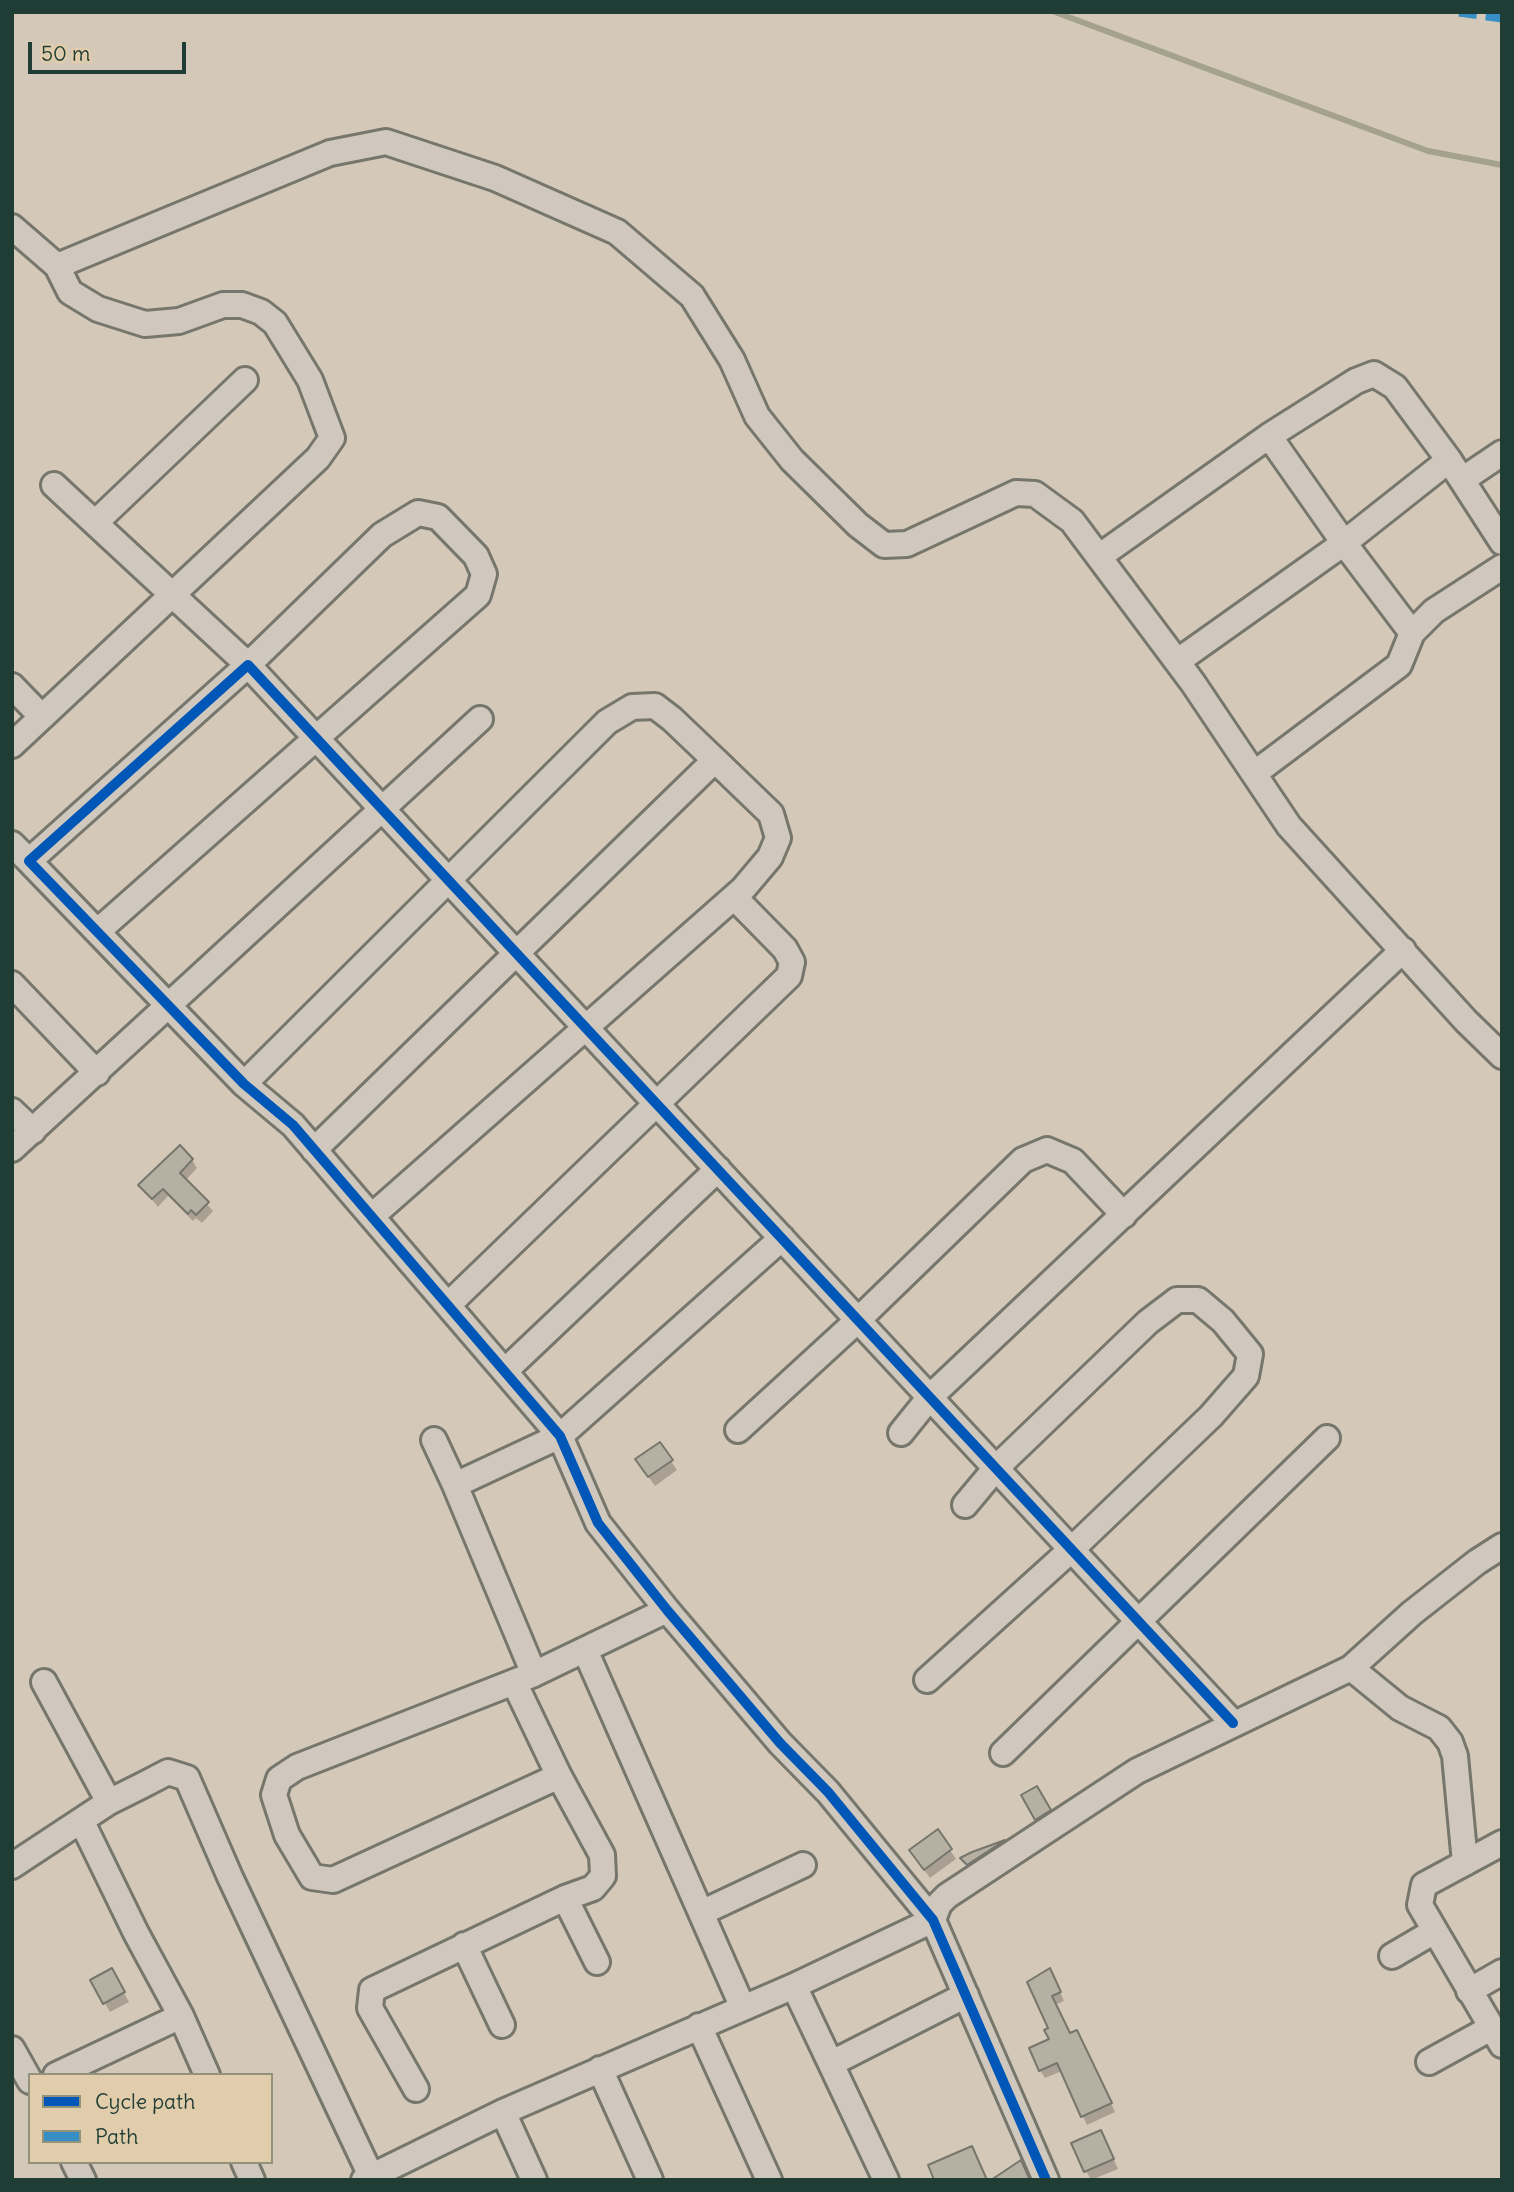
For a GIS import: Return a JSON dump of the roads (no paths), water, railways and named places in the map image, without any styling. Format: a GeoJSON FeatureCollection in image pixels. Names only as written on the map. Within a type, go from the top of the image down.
{"type":"FeatureCollection","features":[{"type":"Feature","properties":{"kind":"street"},"geometry":{"type":"LineString","coordinates":[[57,266],[330,153],[386,142],[495,178],[617,232],[692,296],[732,360],[757,416],[792,460],[820,489],[884,545],[907,544],[991,502],[1026,492],[1052,504],[1072,521],[1178,662],[1289,826],[1466,1021],[1502,1056]]}},
{"type":"Feature","properties":{"kind":"street"},"geometry":{"type":"LineString","coordinates":[[12,227],[57,266],[70,292],[98,309],[145,324],[179,321],[223,305],[242,305],[261,312],[275,323],[310,380],[332,438],[318,458],[12,745]]}},
{"type":"Feature","properties":{"kind":"street"},"geometry":{"type":"LineString","coordinates":[[1100,556],[1269,436],[1374,373],[1395,387],[1455,470],[1502,542]]}},
{"type":"Feature","properties":{"kind":"street"},"geometry":{"type":"LineString","coordinates":[[95,523],[245,380]]}},
{"type":"Feature","properties":{"kind":"street"},"geometry":{"type":"LineString","coordinates":[[1269,436],[1344,543],[1412,633]]}},
{"type":"Feature","properties":{"kind":"street"},"geometry":{"type":"LineString","coordinates":[[1178,662],[1344,543],[1455,470],[1502,453]]}},
{"type":"Feature","properties":{"kind":"street"},"geometry":{"type":"LineString","coordinates":[[54,485],[248,665],[317,737],[1233,1723]]}},
{"type":"Feature","properties":{"kind":"street"},"geometry":{"type":"LineString","coordinates":[[98,930],[478,595],[484,574],[476,556],[438,517],[418,513],[399,522],[336,577],[248,665],[21,853],[98,930],[166,1006],[244,1084],[293,1125],[560,1436],[598,1523],[667,1611],[780,1743],[828,1792],[933,1920],[1046,2180]]}},
{"type":"Feature","properties":{"kind":"street"},"geometry":{"type":"LineString","coordinates":[[1255,773],[1399,665],[1412,633],[1434,611],[1502,567]]}},
{"type":"Feature","properties":{"kind":"street"},"geometry":{"type":"LineString","coordinates":[[12,686],[42,717]]}},
{"type":"Feature","properties":{"kind":"street"},"geometry":{"type":"LineString","coordinates":[[244,1084],[607,722],[632,707],[655,706],[771,814],[778,838],[769,857],[734,897],[372,1216]]}},
{"type":"Feature","properties":{"kind":"street"},"geometry":{"type":"LineString","coordinates":[[12,1149],[480,719]]}},
{"type":"Feature","properties":{"kind":"street"},"geometry":{"type":"LineString","coordinates":[[314,1150],[519,954],[715,760]]}},
{"type":"Feature","properties":{"kind":"street"},"geometry":{"type":"LineString","coordinates":[[448,1305],[789,976],[792,962],[785,949],[734,897]]}},
{"type":"Feature","properties":{"kind":"street"},"geometry":{"type":"LineString","coordinates":[[901,1433],[930,1397],[1403,950]]}},
{"type":"Feature","properties":{"kind":"street"},"geometry":{"type":"LineString","coordinates":[[12,984],[97,1073]]}},
{"type":"Feature","properties":{"kind":"street"},"geometry":{"type":"LineString","coordinates":[[12,1111],[33,1131]]}},
{"type":"Feature","properties":{"kind":"street"},"geometry":{"type":"LineString","coordinates":[[738,1430],[858,1320],[1023,1160],[1047,1150],[1073,1161],[1124,1214]]}},
{"type":"Feature","properties":{"kind":"street"},"geometry":{"type":"LineString","coordinates":[[505,1371],[718,1169]]}},
{"type":"Feature","properties":{"kind":"street"},"geometry":{"type":"LineString","coordinates":[[455,1485],[560,1436],[782,1238]]}},
{"type":"Feature","properties":{"kind":"street"},"geometry":{"type":"LineString","coordinates":[[927,1680],[1072,1549],[1211,1416],[1246,1376],[1250,1354],[1223,1321],[1198,1300],[1177,1300],[1148,1322],[996,1468],[965,1506]]}},
{"type":"Feature","properties":{"kind":"street"},"geometry":{"type":"LineString","coordinates":[[1003,1753],[1327,1438]]}},
{"type":"Feature","properties":{"kind":"street"},"geometry":{"type":"LineString","coordinates":[[416,2089],[370,2008],[372,1990],[565,1898],[593,1888],[603,1876],[602,1855],[559,1776],[455,1485],[434,1440]]}},
{"type":"Feature","properties":{"kind":"street"},"geometry":{"type":"LineString","coordinates":[[13,1862],[82,1822],[109,1802],[168,1772],[187,1778],[368,2178],[503,2112],[794,1986],[933,1920],[939,1904],[947,1896],[1137,1771],[1351,1668],[1476,1562],[1502,1546]]}},
{"type":"Feature","properties":{"kind":"street"},"geometry":{"type":"LineString","coordinates":[[559,1776],[333,1880],[312,1877],[287,1835],[274,1795],[279,1779],[297,1767],[524,1678],[667,1611]]}},
{"type":"Feature","properties":{"kind":"street"},"geometry":{"type":"LineString","coordinates":[[585,1650],[743,2008]]}},
{"type":"Feature","properties":{"kind":"street"},"geometry":{"type":"LineString","coordinates":[[1351,1668],[1400,1708],[1439,1728],[1450,1742],[1455,1756],[1465,1863]]}},
{"type":"Feature","properties":{"kind":"street"},"geometry":{"type":"LineString","coordinates":[[44,1682],[109,1802]]}},
{"type":"Feature","properties":{"kind":"street"},"geometry":{"type":"LineString","coordinates":[[82,1822],[136,1933],[181,2016],[206,2073]]}},
{"type":"Feature","properties":{"kind":"street"},"geometry":{"type":"LineString","coordinates":[[1429,2062],[1497,2037],[1420,1905],[1424,1885],[1502,1843]]}},
{"type":"Feature","properties":{"kind":"street"},"geometry":{"type":"LineString","coordinates":[[701,1913],[803,1865]]}},
{"type":"Feature","properties":{"kind":"street"},"geometry":{"type":"LineString","coordinates":[[565,1898],[597,1962]]}},
{"type":"Feature","properties":{"kind":"street"},"geometry":{"type":"LineString","coordinates":[[1392,1956],[1433,1931]]}},
{"type":"Feature","properties":{"kind":"street"},"geometry":{"type":"LineString","coordinates":[[464,1945],[502,2025]]}},
{"type":"Feature","properties":{"kind":"street"},"geometry":{"type":"LineString","coordinates":[[1469,1991],[1502,1972]]}},
{"type":"Feature","properties":{"kind":"street"},"geometry":{"type":"LineString","coordinates":[[794,1986],[886,2180]]}},
{"type":"Feature","properties":{"kind":"street"},"geometry":{"type":"LineString","coordinates":[[832,2063],[966,1995]]}},
{"type":"Feature","properties":{"kind":"street"},"geometry":{"type":"LineString","coordinates":[[60,2073],[181,2016]]}},
{"type":"Feature","properties":{"kind":"street"},"geometry":{"type":"LineString","coordinates":[[699,2026],[769,2180]]}},
{"type":"Feature","properties":{"kind":"street"},"geometry":{"type":"LineString","coordinates":[[12,2049],[28,2077]]}},
{"type":"Feature","properties":{"kind":"street"},"geometry":{"type":"LineString","coordinates":[[600,2069],[650,2180]]}},
{"type":"Feature","properties":{"kind":"street"},"geometry":{"type":"LineString","coordinates":[[12,2096],[28,2088]]}},
{"type":"Feature","properties":{"kind":"street"},"geometry":{"type":"LineString","coordinates":[[503,2112],[534,2180]]}},
{"type":"Feature","properties":{"kind":"street"},"geometry":{"type":"LineString","coordinates":[[75,2164],[83,2180]]}},
{"type":"Feature","properties":{"kind":"street"},"geometry":{"type":"LineString","coordinates":[[245,2164],[252,2180]]}},
{"type":"Feature","properties":{"kind":"waterway"},"geometry":{"type":"LineString","coordinates":[[1055,12],[1428,151],[1502,165]]}}]}
